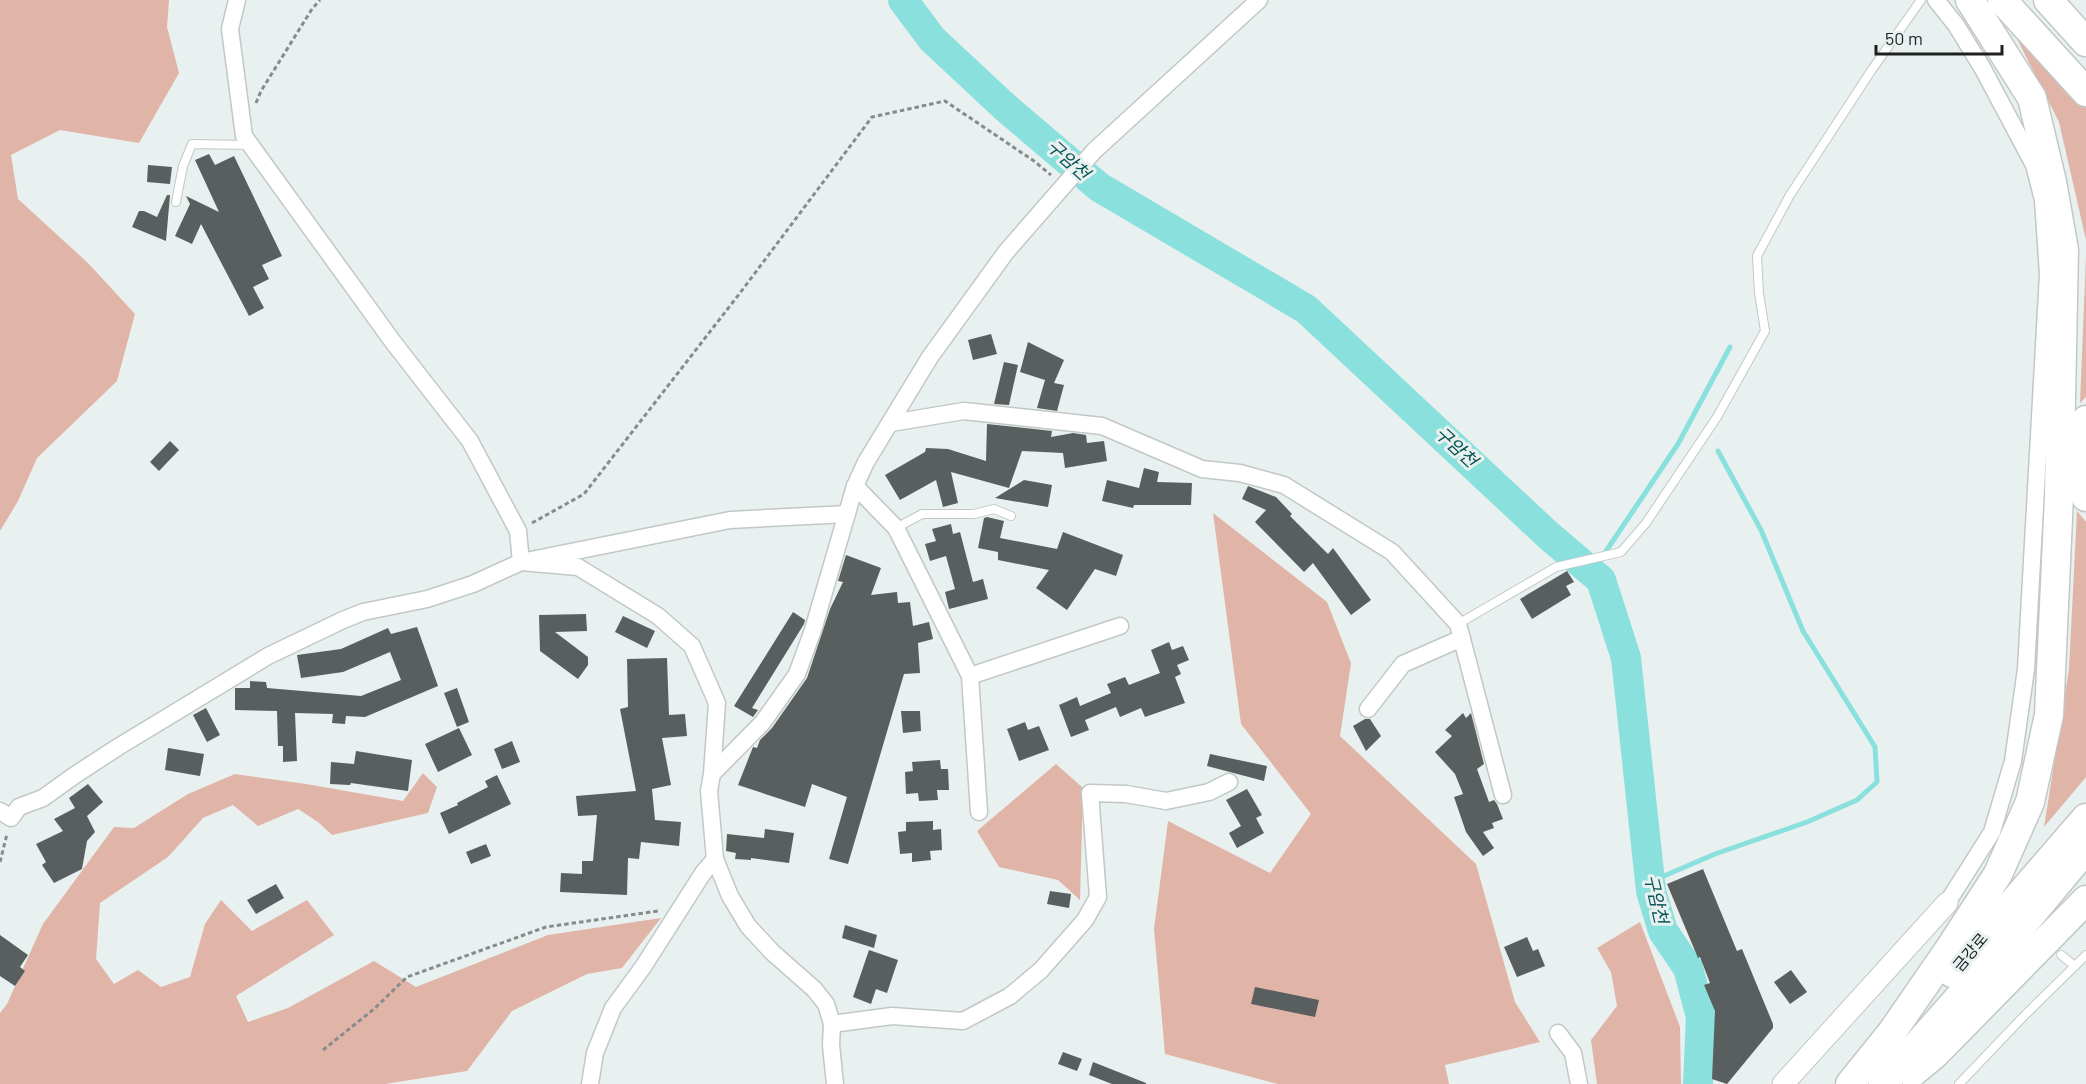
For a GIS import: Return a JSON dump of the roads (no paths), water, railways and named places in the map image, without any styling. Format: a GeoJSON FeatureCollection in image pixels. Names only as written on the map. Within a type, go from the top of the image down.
{"type":"FeatureCollection","features":[{"type":"Feature","properties":{"kind":"highway"},"geometry":{"type":"LineString","coordinates":[[1852,1084],[1892,1032],[1998,874],[2030,802],[2049,716],[2059,496],[2064,250],[2052,182],[2032,98],[1970,0]]}},
{"type":"Feature","properties":{"kind":"highway"},"geometry":{"type":"LineString","coordinates":[[2002,0],[2086,92]]}},
{"type":"Feature","properties":{"kind":"highway"},"geometry":{"type":"LineString","coordinates":[[2048,0],[2086,42]]}},
{"type":"Feature","properties":{"kind":"highway"},"geometry":{"type":"LineString","coordinates":[[2086,420],[2082,458],[2086,497]]}},
{"type":"Feature","properties":{"kind":"highway","name":"금강로"},"geometry":{"type":"LineString","coordinates":[[1852,1084],[2086,818]]}},
{"type":"Feature","properties":{"kind":"highway","name":"금강로"},"geometry":{"type":"LineString","coordinates":[[1883,1084],[2086,849]]}},
{"type":"Feature","properties":{"kind":"highway"},"geometry":{"type":"LineString","coordinates":[[1899,1084],[1935,1054],[2086,900]]}},
{"type":"Feature","properties":{"kind":"street"},"geometry":{"type":"LineString","coordinates":[[237,0],[230,29],[247,140],[393,342],[470,441],[518,531],[521,562]]}},
{"type":"Feature","properties":{"kind":"street"},"geometry":{"type":"LineString","coordinates":[[712,774],[763,722],[797,674],[813,630],[855,486],[866,462],[930,357],[1006,252],[1094,151],[1258,0]]}},
{"type":"Feature","properties":{"kind":"street"},"geometry":{"type":"LineString","coordinates":[[1783,1084],[1952,906],[1992,832],[2013,760],[2026,669],[2048,274],[2043,200],[2034,165],[1983,69],[1956,25],[1936,0]]}},
{"type":"Feature","properties":{"kind":"street"},"geometry":{"type":"LineString","coordinates":[[891,423],[964,411],[1102,426],[1202,469],[1240,473],[1284,485],[1392,552],[1460,631],[1503,795]]}},
{"type":"Feature","properties":{"kind":"street"},"geometry":{"type":"LineString","coordinates":[[855,486],[896,528],[970,676],[979,812]]}},
{"type":"Feature","properties":{"kind":"street"},"geometry":{"type":"LineString","coordinates":[[5,814],[43,798],[118,747],[268,656],[363,612],[427,599],[473,584],[521,562],[730,520],[848,514]]}},
{"type":"Feature","properties":{"kind":"street"},"geometry":{"type":"LineString","coordinates":[[521,562],[578,567],[658,616],[692,646],[717,703],[709,791],[715,859],[730,896],[748,926],[779,959],[814,989],[826,1004],[832,1024],[831,1045],[835,1084]]}},
{"type":"Feature","properties":{"kind":"street"},"geometry":{"type":"LineString","coordinates":[[970,676],[1120,626]]}},
{"type":"Feature","properties":{"kind":"street"},"geometry":{"type":"LineString","coordinates":[[1368,710],[1402,664],[1460,631]]}},
{"type":"Feature","properties":{"kind":"street"},"geometry":{"type":"LineString","coordinates":[[832,1024],[892,1016],[963,1021],[1010,996],[1041,970],[1085,920],[1098,897],[1090,793],[1126,794],[1166,801],[1209,792],[1229,782]]}},
{"type":"Feature","properties":{"kind":"street"},"geometry":{"type":"LineString","coordinates":[[590,1084],[595,1053],[613,1008],[703,873],[715,859]]}},
{"type":"Feature","properties":{"kind":"street"},"geometry":{"type":"LineString","coordinates":[[1558,1033],[1573,1053],[1579,1084]]}},
{"type":"Feature","properties":{"kind":"lane"},"geometry":{"type":"LineString","coordinates":[[1460,631],[1556,567],[1621,552],[1646,523],[1717,417],[1765,332],[1756,256],[1790,195],[1871,71],[1922,0]]}},
{"type":"Feature","properties":{"kind":"lane"},"geometry":{"type":"LineString","coordinates":[[176,202],[183,166],[192,144],[247,140]]}},
{"type":"Feature","properties":{"kind":"lane"},"geometry":{"type":"LineString","coordinates":[[896,528],[922,514],[974,514],[994,509],[1011,516]]}},
{"type":"Feature","properties":{"kind":"lane"},"geometry":{"type":"LineString","coordinates":[[2061,955],[2075,966]]}},
{"type":"Feature","properties":{"kind":"lane"},"geometry":{"type":"LineString","coordinates":[[1959,1084],[2086,955]]}},
{"type":"Feature","properties":{"kind":"waterway","name":"구암천"},"geometry":{"type":"LineString","coordinates":[[903,0],[932,39],[1006,108],[1099,187],[1306,309],[1548,535],[1601,580],[1626,658],[1651,891],[1663,931],[1688,968],[1701,1017],[1698,1084]]}},
{"type":"Feature","properties":{"kind":"waterway"},"geometry":{"type":"LineString","coordinates":[[1592,572],[1678,444],[1730,347]]}},
{"type":"Feature","properties":{"kind":"waterway"},"geometry":{"type":"LineString","coordinates":[[1650,882],[1715,854],[1807,822],[1857,800],[1877,782],[1875,747],[1803,631],[1761,530],[1718,451]]}}]}
